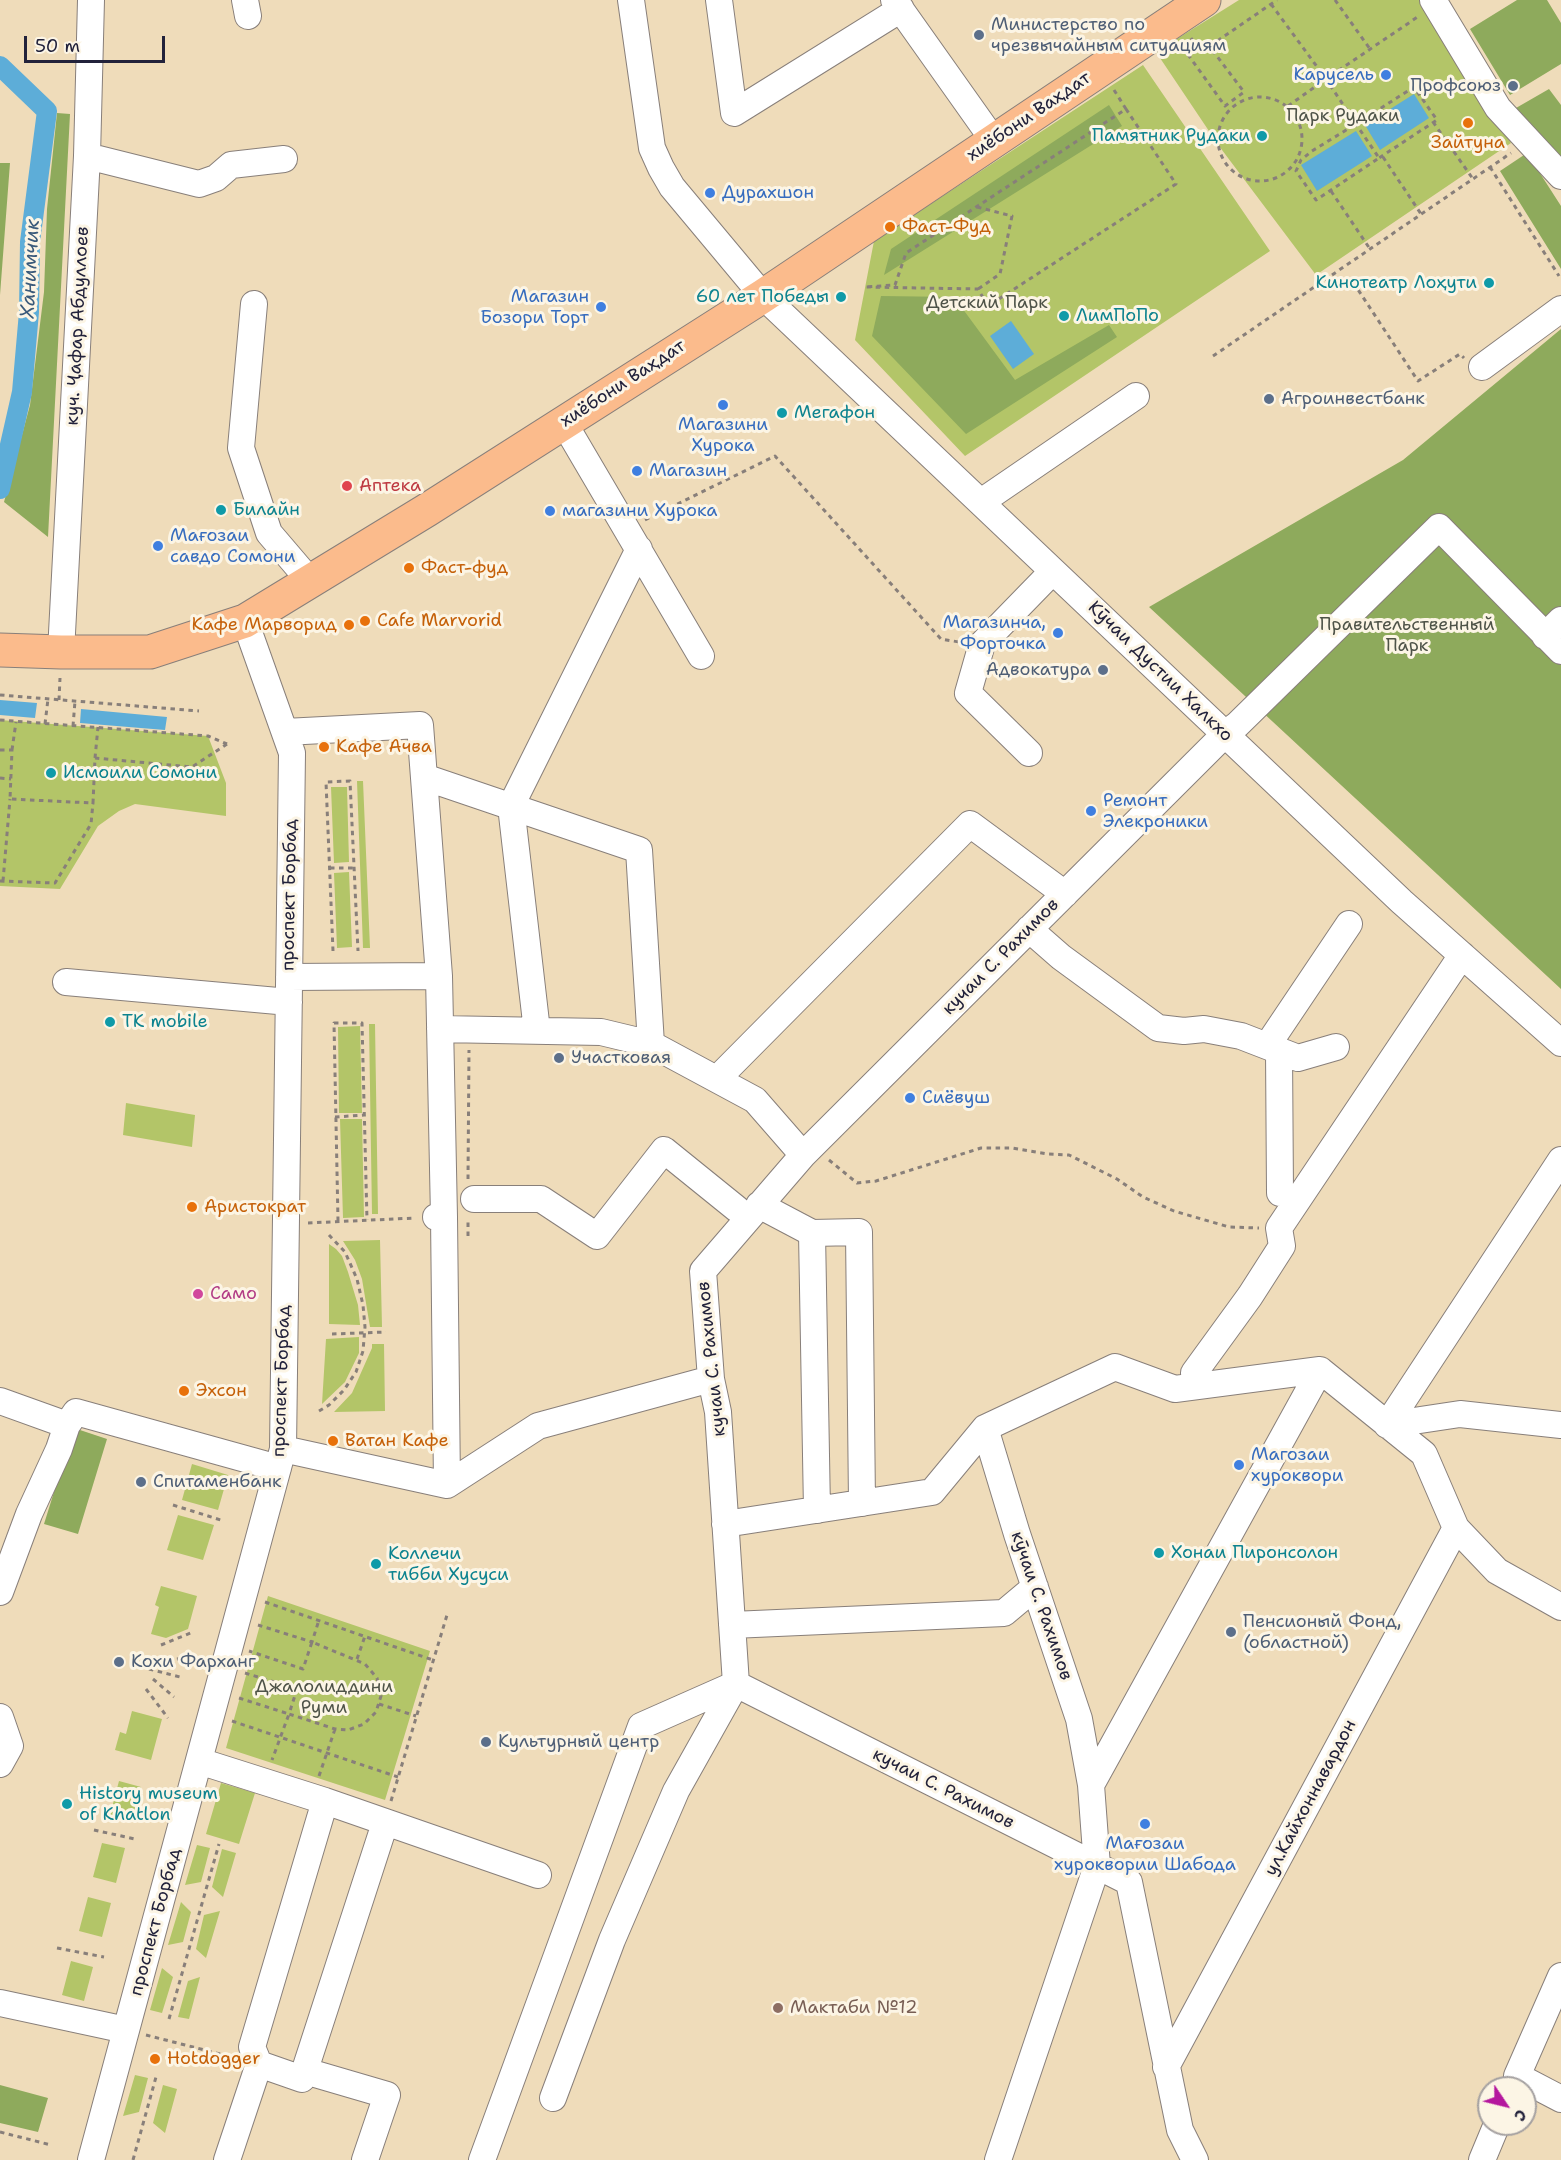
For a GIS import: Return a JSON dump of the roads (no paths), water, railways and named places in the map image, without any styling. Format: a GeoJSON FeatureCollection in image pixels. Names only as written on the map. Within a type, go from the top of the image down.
{"type":"FeatureCollection","features":[{"type":"Feature","properties":{"kind":"main road","name":"хиёбони Ваҳдат"},"geometry":{"type":"LineString","coordinates":[[0,650],[150,652],[245,621],[564,423],[763,296],[1204,0]]}},
{"type":"Feature","properties":{"kind":"street","name":"куч. Ҷафар Абдуллоев"},"geometry":{"type":"LineString","coordinates":[[61,652],[87,156],[91,0]]}},
{"type":"Feature","properties":{"kind":"street","name":"Кӯчаи Дустии Халкхо"},"geometry":{"type":"LineString","coordinates":[[630,0],[652,148],[672,187],[763,296],[1402,902],[1561,1043]]}},
{"type":"Feature","properties":{"kind":"street"},"geometry":{"type":"LineString","coordinates":[[719,0],[734,113],[898,5],[994,141]]}},
{"type":"Feature","properties":{"kind":"street"},"geometry":{"type":"LineString","coordinates":[[1423,4],[1498,108],[1561,176]]}},
{"type":"Feature","properties":{"kind":"street"},"geometry":{"type":"LineString","coordinates":[[87,156],[199,184],[216,177],[231,165],[284,159]]}},
{"type":"Feature","properties":{"kind":"street"},"geometry":{"type":"LineString","coordinates":[[254,303],[241,448],[269,533],[310,581]]}},
{"type":"Feature","properties":{"kind":"street"},"geometry":{"type":"LineString","coordinates":[[1482,367],[1561,309]]}},
{"type":"Feature","properties":{"kind":"street"},"geometry":{"type":"LineString","coordinates":[[981,502],[1136,396]]}},
{"type":"Feature","properties":{"kind":"street"},"geometry":{"type":"LineString","coordinates":[[564,423],[701,656]]}},
{"type":"Feature","properties":{"kind":"street","name":"кучаи С. Рахимов"},"geometry":{"type":"LineString","coordinates":[[1166,2067],[1129,1882],[736,1684],[718,1412],[711,1379],[703,1271],[748,1207],[1225,734],[1439,527],[1556,636]]}},
{"type":"Feature","properties":{"kind":"street"},"geometry":{"type":"LineString","coordinates":[[537,1031],[511,806],[633,539]]}},
{"type":"Feature","properties":{"kind":"street"},"geometry":{"type":"LineString","coordinates":[[1029,753],[968,693],[982,644],[1053,571]]}},
{"type":"Feature","properties":{"kind":"street","name":"проспект Борбад"},"geometry":{"type":"LineString","coordinates":[[91,2160],[281,1459],[292,753],[245,621]]}},
{"type":"Feature","properties":{"kind":"street"},"geometry":{"type":"LineString","coordinates":[[285,732],[420,725],[440,976],[440,1217],[447,1485]]}},
{"type":"Feature","properties":{"kind":"street"},"geometry":{"type":"LineString","coordinates":[[424,777],[639,850],[651,1044]]}},
{"type":"Feature","properties":{"kind":"street"},"geometry":{"type":"LineString","coordinates":[[717,1079],[970,824],[1065,894]]}},
{"type":"Feature","properties":{"kind":"street"},"geometry":{"type":"LineString","coordinates":[[1280,1192],[1273,1048],[1349,924]]}},
{"type":"Feature","properties":{"kind":"street"},"geometry":{"type":"LineString","coordinates":[[1029,929],[1061,957],[1158,1028],[1184,1031],[1204,1029],[1241,1035],[1298,1058],[1336,1047]]}},
{"type":"Feature","properties":{"kind":"street"},"geometry":{"type":"LineString","coordinates":[[1194,1373],[1250,1296],[1282,1246],[1279,1228],[1462,955]]}},
{"type":"Feature","properties":{"kind":"street"},"geometry":{"type":"LineString","coordinates":[[66,982],[289,990],[440,976]]}},
{"type":"Feature","properties":{"kind":"street"},"geometry":{"type":"LineString","coordinates":[[440,1029],[601,1032],[651,1044],[755,1100],[808,1149]]}},
{"type":"Feature","properties":{"kind":"street"},"geometry":{"type":"LineString","coordinates":[[474,1199],[541,1199],[597,1236],[664,1150],[748,1207],[812,1233],[859,1232],[862,1503]]}},
{"type":"Feature","properties":{"kind":"street"},"geometry":{"type":"LineString","coordinates":[[1387,1425],[1561,1160]]}},
{"type":"Feature","properties":{"kind":"street"},"geometry":{"type":"LineString","coordinates":[[812,1233],[817,1510]]}},
{"type":"Feature","properties":{"kind":"street"},"geometry":{"type":"LineString","coordinates":[[725,1524],[932,1492],[985,1428],[1115,1367],[1175,1389],[1320,1370],[1424,1454],[1456,1528],[1497,1571],[1561,1608]]}},
{"type":"Feature","properties":{"kind":"street"},"geometry":{"type":"LineString","coordinates":[[1091,1785],[1320,1370]]}},
{"type":"Feature","properties":{"kind":"street"},"geometry":{"type":"LineString","coordinates":[[0,1592],[29,1514],[59,1449],[67,1425],[76,1412],[281,1459],[447,1485],[538,1426],[711,1379]]}},
{"type":"Feature","properties":{"kind":"street"},"geometry":{"type":"LineString","coordinates":[[0,1401],[67,1425]]}},
{"type":"Feature","properties":{"kind":"street"},"geometry":{"type":"LineString","coordinates":[[1387,1425],[1460,1414],[1561,1425]]}},
{"type":"Feature","properties":{"kind":"street","name":"кӯчаи С. Рахимов"},"geometry":{"type":"LineString","coordinates":[[985,1428],[1079,1719],[1091,1785],[1097,1866]]}},
{"type":"Feature","properties":{"kind":"street","name":"ул.Кайхоннавардон"},"geometry":{"type":"LineString","coordinates":[[1166,2067],[1456,1528]]}},
{"type":"Feature","properties":{"kind":"street"},"geometry":{"type":"LineString","coordinates":[[732,1625],[1004,1613],[1035,1587]]}},
{"type":"Feature","properties":{"kind":"street"},"geometry":{"type":"LineString","coordinates":[[553,2098],[612,1940],[676,1791],[736,1684]]}},
{"type":"Feature","properties":{"kind":"street"},"geometry":{"type":"LineString","coordinates":[[482,2160],[641,1726],[736,1684]]}},
{"type":"Feature","properties":{"kind":"street"},"geometry":{"type":"LineString","coordinates":[[0,1718],[10,1746],[0,1764]]}},
{"type":"Feature","properties":{"kind":"street"},"geometry":{"type":"LineString","coordinates":[[199,1761],[319,1799],[538,1875]]}},
{"type":"Feature","properties":{"kind":"street"},"geometry":{"type":"LineString","coordinates":[[227,2160],[259,2064],[252,2047],[319,1799]]}},
{"type":"Feature","properties":{"kind":"street"},"geometry":{"type":"LineString","coordinates":[[259,2064],[302,2079],[385,1823]]}},
{"type":"Feature","properties":{"kind":"street"},"geometry":{"type":"LineString","coordinates":[[998,2160],[1097,1866]]}},
{"type":"Feature","properties":{"kind":"street"},"geometry":{"type":"LineString","coordinates":[[1518,2076],[1561,1976]]}},
{"type":"Feature","properties":{"kind":"street"},"geometry":{"type":"LineString","coordinates":[[0,2003],[126,2030]]}},
{"type":"Feature","properties":{"kind":"street"},"geometry":{"type":"LineString","coordinates":[[1166,2067],[1180,2130],[1194,2160]]}},
{"type":"Feature","properties":{"kind":"street"},"geometry":{"type":"LineString","coordinates":[[305,2071],[387,2095],[365,2160]]}},
{"type":"Feature","properties":{"kind":"street"},"geometry":{"type":"LineString","coordinates":[[1537,2090],[1561,2099]]}},
{"type":"Feature","properties":{"kind":"street"},"geometry":{"type":"LineString","coordinates":[[1482,2160],[1492,2136]]}},
{"type":"Feature","properties":{"kind":"water"},"geometry":{"type":"Polygon","coordinates":[[[1414,94],[1429,118],[1380,150],[1365,125],[1414,94]]]}},
{"type":"Feature","properties":{"kind":"water"},"geometry":{"type":"Polygon","coordinates":[[[1356,131],[1372,156],[1317,191],[1301,165],[1356,131]]]}},
{"type":"Feature","properties":{"kind":"water"},"geometry":{"type":"Polygon","coordinates":[[[1011,321],[1034,354],[1013,369],[990,336],[1011,321]]]}},
{"type":"Feature","properties":{"kind":"water"},"geometry":{"type":"Polygon","coordinates":[[[0,700],[37,703],[35,718],[0,715],[0,700]]]}},
{"type":"Feature","properties":{"kind":"water"},"geometry":{"type":"Polygon","coordinates":[[[81,709],[167,717],[165,730],[80,723],[81,709]]]}},
{"type":"Feature","properties":{"kind":"waterway","name":"Ханимчик"},"geometry":{"type":"LineString","coordinates":[[0,66],[47,111],[30,242],[29,312],[22,392],[0,489]]}},
{"type":"Feature","properties":{"kind":"place","name":"Министерство по чрезвычайным ситуациям"},"geometry":{"type":"Point","coordinates":[979,35]}},
{"type":"Feature","properties":{"kind":"place","name":"Карусель"},"geometry":{"type":"Point","coordinates":[1386,75]}},
{"type":"Feature","properties":{"kind":"place","name":"Профсоюз"},"geometry":{"type":"Point","coordinates":[1513,86]}},
{"type":"Feature","properties":{"kind":"place","name":"Зайтуна"},"geometry":{"type":"Point","coordinates":[1468,123]}},
{"type":"Feature","properties":{"kind":"place","name":"Памятник Рудаки"},"geometry":{"type":"Point","coordinates":[1262,136]}},
{"type":"Feature","properties":{"kind":"place","name":"Дурахшон"},"geometry":{"type":"Point","coordinates":[710,193]}},
{"type":"Feature","properties":{"kind":"place","name":"Фаст-Фуд"},"geometry":{"type":"Point","coordinates":[890,227]}},
{"type":"Feature","properties":{"kind":"place","name":"Кинотеатр Лоҳути"},"geometry":{"type":"Point","coordinates":[1489,283]}},
{"type":"Feature","properties":{"kind":"place","name":"60 лет Победы"},"geometry":{"type":"Point","coordinates":[841,297]}},
{"type":"Feature","properties":{"kind":"place","name":"Магазин Бозори Торт"},"geometry":{"type":"Point","coordinates":[601,307]}},
{"type":"Feature","properties":{"kind":"place","name":"ЛимПоПо"},"geometry":{"type":"Point","coordinates":[1064,316]}},
{"type":"Feature","properties":{"kind":"place","name":"Агроинвестбанк"},"geometry":{"type":"Point","coordinates":[1269,399]}},
{"type":"Feature","properties":{"kind":"place","name":"Магазини Хурока"},"geometry":{"type":"Point","coordinates":[723,405]}},
{"type":"Feature","properties":{"kind":"place","name":"Мегафон"},"geometry":{"type":"Point","coordinates":[782,413]}},
{"type":"Feature","properties":{"kind":"place","name":"Магазин"},"geometry":{"type":"Point","coordinates":[637,471]}},
{"type":"Feature","properties":{"kind":"place","name":"Аптека"},"geometry":{"type":"Point","coordinates":[347,486]}},
{"type":"Feature","properties":{"kind":"place","name":"Билайн"},"geometry":{"type":"Point","coordinates":[221,510]}},
{"type":"Feature","properties":{"kind":"place","name":"магазини Хурока"},"geometry":{"type":"Point","coordinates":[550,511]}},
{"type":"Feature","properties":{"kind":"place","name":"Мағозаи савдо Сомони"},"geometry":{"type":"Point","coordinates":[158,546]}},
{"type":"Feature","properties":{"kind":"place","name":"Фаст-фуд"},"geometry":{"type":"Point","coordinates":[409,568]}},
{"type":"Feature","properties":{"kind":"place","name":"Cafe Marvorid"},"geometry":{"type":"Point","coordinates":[365,621]}},
{"type":"Feature","properties":{"kind":"place","name":"Кафе Марворид"},"geometry":{"type":"Point","coordinates":[349,625]}},
{"type":"Feature","properties":{"kind":"place","name":"Магазинча, Форточка"},"geometry":{"type":"Point","coordinates":[1058,633]}},
{"type":"Feature","properties":{"kind":"place","name":"Адвокатура"},"geometry":{"type":"Point","coordinates":[1103,670]}},
{"type":"Feature","properties":{"kind":"place","name":"Кафе Ачва"},"geometry":{"type":"Point","coordinates":[324,747]}},
{"type":"Feature","properties":{"kind":"place","name":"Исмоили Сомони"},"geometry":{"type":"Point","coordinates":[51,773]}},
{"type":"Feature","properties":{"kind":"place","name":"Ремонт Элекроники"},"geometry":{"type":"Point","coordinates":[1091,811]}},
{"type":"Feature","properties":{"kind":"place","name":"TK mobile"},"geometry":{"type":"Point","coordinates":[110,1022]}},
{"type":"Feature","properties":{"kind":"place","name":"Участковая"},"geometry":{"type":"Point","coordinates":[559,1058]}},
{"type":"Feature","properties":{"kind":"place","name":"Сиёвуш"},"geometry":{"type":"Point","coordinates":[910,1098]}},
{"type":"Feature","properties":{"kind":"place","name":"Аристократ"},"geometry":{"type":"Point","coordinates":[192,1207]}},
{"type":"Feature","properties":{"kind":"place","name":"Само"},"geometry":{"type":"Point","coordinates":[198,1294]}},
{"type":"Feature","properties":{"kind":"place","name":"Эхсон"},"geometry":{"type":"Point","coordinates":[184,1391]}},
{"type":"Feature","properties":{"kind":"place","name":"Ватан Кафе"},"geometry":{"type":"Point","coordinates":[333,1441]}},
{"type":"Feature","properties":{"kind":"place","name":"Магозаи хуроквори"},"geometry":{"type":"Point","coordinates":[1239,1465]}},
{"type":"Feature","properties":{"kind":"place","name":"Спитаменбанк"},"geometry":{"type":"Point","coordinates":[141,1482]}},
{"type":"Feature","properties":{"kind":"place","name":"Хонаи Пиронсолон"},"geometry":{"type":"Point","coordinates":[1159,1553]}},
{"type":"Feature","properties":{"kind":"place","name":"Коллечи тибби Хусуси"},"geometry":{"type":"Point","coordinates":[376,1564]}},
{"type":"Feature","properties":{"kind":"place","name":"Пенсионый Фонд, (областной)"},"geometry":{"type":"Point","coordinates":[1231,1632]}},
{"type":"Feature","properties":{"kind":"place","name":"Кохи Фарханг"},"geometry":{"type":"Point","coordinates":[119,1662]}},
{"type":"Feature","properties":{"kind":"place","name":"Культурный центр"},"geometry":{"type":"Point","coordinates":[486,1742]}},
{"type":"Feature","properties":{"kind":"place","name":"History museum of Khatlon"},"geometry":{"type":"Point","coordinates":[67,1804]}},
{"type":"Feature","properties":{"kind":"place","name":"Мағозаи хуроквории Шабода"},"geometry":{"type":"Point","coordinates":[1145,1824]}},
{"type":"Feature","properties":{"kind":"place","name":"Мактаби №12"},"geometry":{"type":"Point","coordinates":[778,2008]}},
{"type":"Feature","properties":{"kind":"place","name":"Hotdogger"},"geometry":{"type":"Point","coordinates":[155,2059]}},
{"type":"Feature","properties":{"kind":"park label","name":"Парк Рудаки"},"geometry":{"type":"Point","coordinates":[1343,116]}},
{"type":"Feature","properties":{"kind":"park label","name":"Детский Парк"},"geometry":{"type":"Point","coordinates":[987,303]}},
{"type":"Feature","properties":{"kind":"park label","name":"Правительственный Парк"},"geometry":{"type":"Point","coordinates":[1407,635]}},
{"type":"Feature","properties":{"kind":"park label","name":"Джалолиддини Руми"},"geometry":{"type":"Point","coordinates":[324,1697]}}]}
